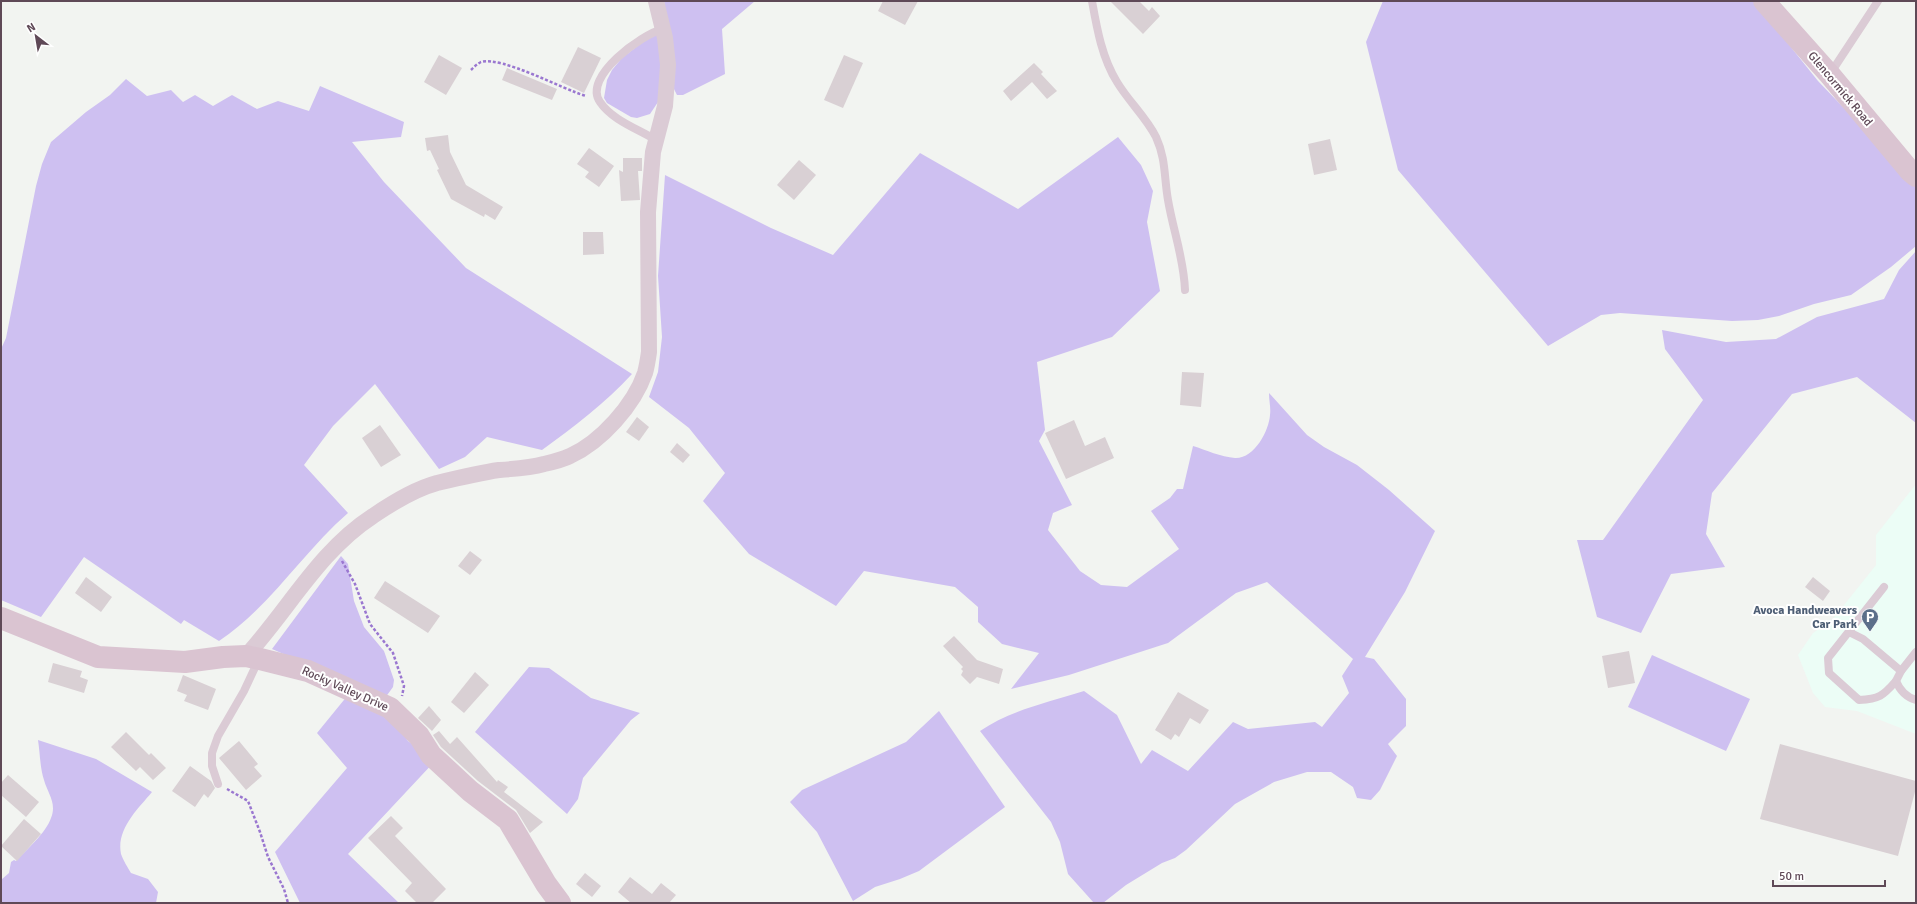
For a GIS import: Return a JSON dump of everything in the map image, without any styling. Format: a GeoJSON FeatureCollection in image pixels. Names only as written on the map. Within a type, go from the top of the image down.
{"type":"FeatureCollection","features":[{"type":"Feature","properties":{"kind":"street"},"geometry":{"type":"LineString","coordinates":[[253,657],[267,633],[330,552],[342,539],[372,516],[412,494],[435,484],[464,476],[543,465],[570,456],[597,440],[618,418],[635,394],[645,372],[649,352],[648,212],[653,152],[665,106],[668,65],[663,29],[656,1]]}},
{"type":"Feature","properties":{"kind":"street","name":"Glencormick Road"},"geometry":{"type":"LineString","coordinates":[[1764,1],[1830,75],[1910,171],[1916,176]]}},
{"type":"Feature","properties":{"kind":"street","name":"Rocky Valley Drive"},"geometry":{"type":"LineString","coordinates":[[1,618],[98,657],[185,662],[253,657],[308,671],[390,708],[419,736],[431,755],[470,792],[508,820],[546,884],[560,903]]}},
{"type":"Feature","properties":{"kind":"lane"},"geometry":{"type":"LineString","coordinates":[[1092,1],[1099,38],[1108,64],[1117,83],[1144,118],[1156,137],[1164,160],[1168,200],[1181,259],[1185,290]]}},
{"type":"Feature","properties":{"kind":"lane"},"geometry":{"type":"LineString","coordinates":[[1830,75],[1878,1]]}},
{"type":"Feature","properties":{"kind":"lane"},"geometry":{"type":"LineString","coordinates":[[656,140],[617,117],[600,103],[596,95],[597,87],[606,70],[618,56],[654,31],[663,29]]}},
{"type":"Feature","properties":{"kind":"lane"},"geometry":{"type":"LineString","coordinates":[[1884,587],[1828,658],[1829,673],[1859,700],[1874,700],[1884,694],[1896,681],[1916,652]]}},
{"type":"Feature","properties":{"kind":"lane"},"geometry":{"type":"LineString","coordinates":[[1850,632],[1863,639],[1901,672]]}},
{"type":"Feature","properties":{"kind":"lane"},"geometry":{"type":"LineString","coordinates":[[218,784],[212,766],[212,753],[218,736],[244,691],[253,657]]}},
{"type":"Feature","properties":{"kind":"lane"},"geometry":{"type":"LineString","coordinates":[[1896,681],[1898,688],[1908,698],[1916,700]]}},
{"type":"Feature","properties":{"kind":"path"},"geometry":{"type":"LineString","coordinates":[[471,70],[479,63],[488,62],[505,64],[588,97],[596,95]]}},
{"type":"Feature","properties":{"kind":"path"},"geometry":{"type":"LineString","coordinates":[[330,552],[346,565],[356,584],[370,624],[393,653],[404,686],[397,714]]}},
{"type":"Feature","properties":{"kind":"path"},"geometry":{"type":"LineString","coordinates":[[218,784],[248,801],[268,857],[284,889],[288,903]]}},
{"type":"Feature","properties":{"kind":"shaded area"},"geometry":{"type":"Polygon","coordinates":[[[664,1],[755,1],[722,29],[725,74],[683,95],[677,95],[674,89],[664,1]]]}},
{"type":"Feature","properties":{"kind":"shaded area"},"geometry":{"type":"Polygon","coordinates":[[[1383,1],[1754,1],[1818,81],[1916,183],[1916,246],[1891,267],[1851,295],[1814,304],[1779,316],[1758,320],[1732,321],[1620,313],[1601,315],[1548,346],[1398,170],[1366,42],[1383,1]]]}},
{"type":"Feature","properties":{"kind":"shaded area"},"geometry":{"type":"Polygon","coordinates":[[[656,32],[662,55],[658,102],[650,114],[637,118],[631,117],[607,103],[604,98],[607,80],[612,70],[622,58],[656,32]]]}},
{"type":"Feature","properties":{"kind":"shaded area"},"geometry":{"type":"Polygon","coordinates":[[[126,79],[147,96],[171,90],[183,102],[195,95],[213,106],[232,95],[257,109],[278,101],[309,111],[320,86],[404,122],[401,137],[352,142],[384,182],[466,268],[632,374],[589,414],[542,450],[487,437],[465,457],[439,469],[375,384],[333,426],[304,465],[348,513],[331,529],[254,612],[219,641],[184,620],[181,624],[84,557],[41,617],[1,600],[1,349],[6,338],[36,186],[42,164],[51,142],[86,112],[110,95],[126,79]]]}},
{"type":"Feature","properties":{"kind":"shaded area"},"geometry":{"type":"Polygon","coordinates":[[[1118,137],[1141,165],[1153,191],[1147,222],[1160,291],[1112,337],[1037,362],[1045,430],[1039,441],[1072,505],[1053,513],[1048,530],[1080,571],[1101,585],[1127,587],[1179,549],[1151,511],[1170,498],[1177,489],[1183,489],[1193,446],[1219,455],[1235,458],[1242,457],[1254,449],[1267,429],[1270,415],[1269,393],[1307,435],[1324,447],[1357,465],[1389,490],[1435,531],[1405,592],[1365,657],[1374,659],[1406,699],[1406,726],[1388,744],[1397,756],[1380,790],[1371,800],[1357,798],[1353,787],[1331,772],[1307,772],[1274,782],[1235,804],[1186,850],[1175,858],[1162,863],[1126,885],[1103,903],[1094,903],[1068,874],[1060,842],[1051,822],[980,731],[1004,717],[1017,712],[1084,691],[1117,715],[1141,764],[1152,750],[1188,771],[1233,722],[1248,729],[1315,722],[1322,727],[1349,693],[1342,676],[1353,659],[1267,582],[1236,593],[1168,643],[1069,675],[1011,689],[1039,653],[1002,644],[978,622],[978,607],[955,587],[864,571],[836,606],[749,554],[703,501],[725,473],[689,428],[649,397],[658,372],[662,337],[658,276],[665,175],[771,228],[833,255],[920,153],[1018,209],[1118,137]]]}},
{"type":"Feature","properties":{"kind":"shaded area"},"geometry":{"type":"Polygon","coordinates":[[[1916,251],[1916,423],[1857,377],[1792,394],[1712,493],[1706,534],[1725,567],[1671,574],[1641,633],[1597,617],[1577,540],[1603,540],[1703,400],[1665,349],[1662,330],[1726,342],[1776,339],[1817,317],[1884,299],[1899,270],[1916,251]]]}},
{"type":"Feature","properties":{"kind":"shaded area","name":"Avoca Handweavers Car Park"},"geometry":{"type":"Polygon","coordinates":[[[1916,484],[1916,734],[1857,711],[1825,707],[1813,693],[1798,655],[1813,633],[1832,620],[1876,565],[1876,535],[1916,484]]]}},
{"type":"Feature","properties":{"kind":"shaded area"},"geometry":{"type":"Polygon","coordinates":[[[341,556],[348,564],[354,601],[364,627],[384,651],[394,680],[393,687],[385,698],[272,649],[341,556]]]}},
{"type":"Feature","properties":{"kind":"shaded area"},"geometry":{"type":"Polygon","coordinates":[[[1652,655],[1750,699],[1726,751],[1628,707],[1652,655]]]}},
{"type":"Feature","properties":{"kind":"shaded area"},"geometry":{"type":"Polygon","coordinates":[[[529,667],[549,668],[591,698],[640,713],[631,720],[583,778],[578,799],[567,814],[475,732],[529,667]]]}},
{"type":"Feature","properties":{"kind":"shaded area"},"geometry":{"type":"Polygon","coordinates":[[[348,695],[388,713],[408,741],[435,761],[348,854],[399,903],[300,903],[275,852],[347,768],[317,733],[348,695]]]}},
{"type":"Feature","properties":{"kind":"shaded area"},"geometry":{"type":"Polygon","coordinates":[[[939,711],[1005,807],[919,871],[875,887],[853,901],[817,832],[790,802],[802,790],[906,742],[939,711]]]}},
{"type":"Feature","properties":{"kind":"shaded area"},"geometry":{"type":"Polygon","coordinates":[[[38,740],[96,759],[152,792],[129,820],[120,845],[121,854],[131,873],[148,879],[158,892],[156,903],[3,903],[1,901],[1,880],[9,873],[11,862],[14,860],[16,861],[45,830],[53,813],[51,799],[42,771],[38,740]]]}},
{"type":"Feature","properties":{"kind":"building"},"geometry":{"type":"Polygon","coordinates":[[[883,1],[918,1],[905,25],[878,11],[883,1]]]}},
{"type":"Feature","properties":{"kind":"building"},"geometry":{"type":"Polygon","coordinates":[[[1110,1],[1139,1],[1149,11],[1152,7],[1160,16],[1143,34],[1110,1]]]}},
{"type":"Feature","properties":{"kind":"building"},"geometry":{"type":"Polygon","coordinates":[[[578,47],[601,58],[584,93],[561,82],[578,47]]]}},
{"type":"Feature","properties":{"kind":"building"},"geometry":{"type":"Polygon","coordinates":[[[439,55],[462,68],[446,95],[424,82],[439,55]]]}},
{"type":"Feature","properties":{"kind":"building"},"geometry":{"type":"Polygon","coordinates":[[[844,55],[863,63],[843,108],[824,100],[844,55]]]}},
{"type":"Feature","properties":{"kind":"building"},"geometry":{"type":"Polygon","coordinates":[[[1034,63],[1043,72],[1041,74],[1057,91],[1047,99],[1032,82],[1011,101],[1003,91],[1034,63]]]}},
{"type":"Feature","properties":{"kind":"building"},"geometry":{"type":"Polygon","coordinates":[[[507,68],[557,89],[552,100],[502,80],[507,68]]]}},
{"type":"Feature","properties":{"kind":"building"},"geometry":{"type":"Polygon","coordinates":[[[448,135],[450,152],[466,185],[503,207],[495,220],[485,214],[484,217],[451,199],[437,170],[439,169],[430,150],[427,151],[425,138],[448,135]]]}},
{"type":"Feature","properties":{"kind":"building"},"geometry":{"type":"Polygon","coordinates":[[[1330,139],[1337,170],[1314,175],[1308,144],[1330,139]]]}},
{"type":"Feature","properties":{"kind":"building"},"geometry":{"type":"Polygon","coordinates":[[[589,148],[614,166],[599,187],[585,177],[589,172],[577,164],[589,148]]]}},
{"type":"Feature","properties":{"kind":"building"},"geometry":{"type":"Polygon","coordinates":[[[623,158],[642,158],[642,171],[638,171],[640,200],[621,201],[619,170],[623,172],[623,158]]]}},
{"type":"Feature","properties":{"kind":"building"},"geometry":{"type":"Polygon","coordinates":[[[799,160],[816,175],[794,200],[777,185],[799,160]]]}},
{"type":"Feature","properties":{"kind":"building"},"geometry":{"type":"Polygon","coordinates":[[[583,232],[603,232],[604,254],[583,255],[583,232]]]}},
{"type":"Feature","properties":{"kind":"building"},"geometry":{"type":"Polygon","coordinates":[[[1182,372],[1204,373],[1201,407],[1180,405],[1182,372]]]}},
{"type":"Feature","properties":{"kind":"building"},"geometry":{"type":"Polygon","coordinates":[[[637,417],[649,427],[639,441],[626,432],[637,417]]]}},
{"type":"Feature","properties":{"kind":"building"},"geometry":{"type":"Polygon","coordinates":[[[1074,420],[1085,446],[1105,437],[1114,458],[1066,479],[1045,433],[1074,420]]]}},
{"type":"Feature","properties":{"kind":"building"},"geometry":{"type":"Polygon","coordinates":[[[380,425],[401,455],[381,467],[362,438],[380,425]]]}},
{"type":"Feature","properties":{"kind":"building"},"geometry":{"type":"Polygon","coordinates":[[[677,443],[690,455],[683,463],[670,452],[677,443]]]}},
{"type":"Feature","properties":{"kind":"building"},"geometry":{"type":"Polygon","coordinates":[[[470,551],[482,560],[470,575],[458,566],[470,551]]]}},
{"type":"Feature","properties":{"kind":"building"},"geometry":{"type":"Polygon","coordinates":[[[86,577],[112,597],[101,612],[75,593],[86,577]]]}},
{"type":"Feature","properties":{"kind":"building"},"geometry":{"type":"Polygon","coordinates":[[[1813,577],[1830,591],[1823,601],[1805,587],[1813,577]]]}},
{"type":"Feature","properties":{"kind":"building"},"geometry":{"type":"Polygon","coordinates":[[[385,581],[440,616],[428,633],[374,598],[385,581]]]}},
{"type":"Feature","properties":{"kind":"building"},"geometry":{"type":"Polygon","coordinates":[[[954,636],[977,660],[1003,669],[999,684],[977,677],[970,684],[961,675],[963,671],[961,669],[963,667],[943,646],[954,636]]]}},
{"type":"Feature","properties":{"kind":"building"},"geometry":{"type":"Polygon","coordinates":[[[1629,651],[1635,683],[1608,688],[1602,656],[1629,651]]]}},
{"type":"Feature","properties":{"kind":"building"},"geometry":{"type":"Polygon","coordinates":[[[53,663],[82,671],[80,677],[88,680],[84,693],[48,682],[53,663]]]}},
{"type":"Feature","properties":{"kind":"building"},"geometry":{"type":"Polygon","coordinates":[[[475,672],[489,685],[464,713],[451,702],[475,672]]]}},
{"type":"Feature","properties":{"kind":"building"},"geometry":{"type":"Polygon","coordinates":[[[183,675],[216,689],[208,710],[184,701],[187,695],[177,691],[183,675]]]}},
{"type":"Feature","properties":{"kind":"building"},"geometry":{"type":"Polygon","coordinates":[[[1178,692],[1209,710],[1200,724],[1190,718],[1179,737],[1175,734],[1171,740],[1155,730],[1178,692]]]}},
{"type":"Feature","properties":{"kind":"building"},"geometry":{"type":"Polygon","coordinates":[[[429,706],[441,720],[432,731],[418,718],[429,706]]]}},
{"type":"Feature","properties":{"kind":"building"},"geometry":{"type":"Polygon","coordinates":[[[439,731],[450,744],[457,737],[497,782],[498,780],[508,787],[504,792],[543,822],[530,833],[516,810],[478,781],[441,747],[433,735],[439,731]]]}},
{"type":"Feature","properties":{"kind":"building"},"geometry":{"type":"Polygon","coordinates":[[[126,732],[149,755],[151,753],[166,768],[153,780],[140,767],[136,771],[111,747],[126,732]]]}},
{"type":"Feature","properties":{"kind":"building"},"geometry":{"type":"Polygon","coordinates":[[[239,741],[258,764],[254,767],[262,776],[246,790],[219,758],[239,741]]]}},
{"type":"Feature","properties":{"kind":"building"},"geometry":{"type":"Polygon","coordinates":[[[1780,744],[1916,781],[1916,788],[1898,856],[1760,819],[1780,744]]]}},
{"type":"Feature","properties":{"kind":"building"},"geometry":{"type":"Polygon","coordinates":[[[190,766],[211,781],[215,788],[208,798],[204,794],[195,807],[172,791],[190,766]]]}},
{"type":"Feature","properties":{"kind":"building"},"geometry":{"type":"Polygon","coordinates":[[[8,775],[39,802],[26,817],[1,795],[1,783],[8,775]]]}},
{"type":"Feature","properties":{"kind":"building"},"geometry":{"type":"Polygon","coordinates":[[[391,816],[403,828],[395,836],[446,889],[432,903],[417,903],[405,891],[412,883],[368,838],[391,816]]]}},
{"type":"Feature","properties":{"kind":"building"},"geometry":{"type":"Polygon","coordinates":[[[24,819],[41,834],[17,861],[1,846],[24,819]]]}},
{"type":"Feature","properties":{"kind":"building"},"geometry":{"type":"Polygon","coordinates":[[[585,873],[601,886],[592,897],[576,884],[585,873]]]}},
{"type":"Feature","properties":{"kind":"building"},"geometry":{"type":"Polygon","coordinates":[[[630,877],[652,894],[661,883],[676,895],[669,903],[631,903],[618,892],[630,877]]]}},
{"type":"Feature","properties":{"kind":"place","name":"Avoca Handweavers Car Park"},"geometry":{"type":"Point","coordinates":[1870,632]}}]}
